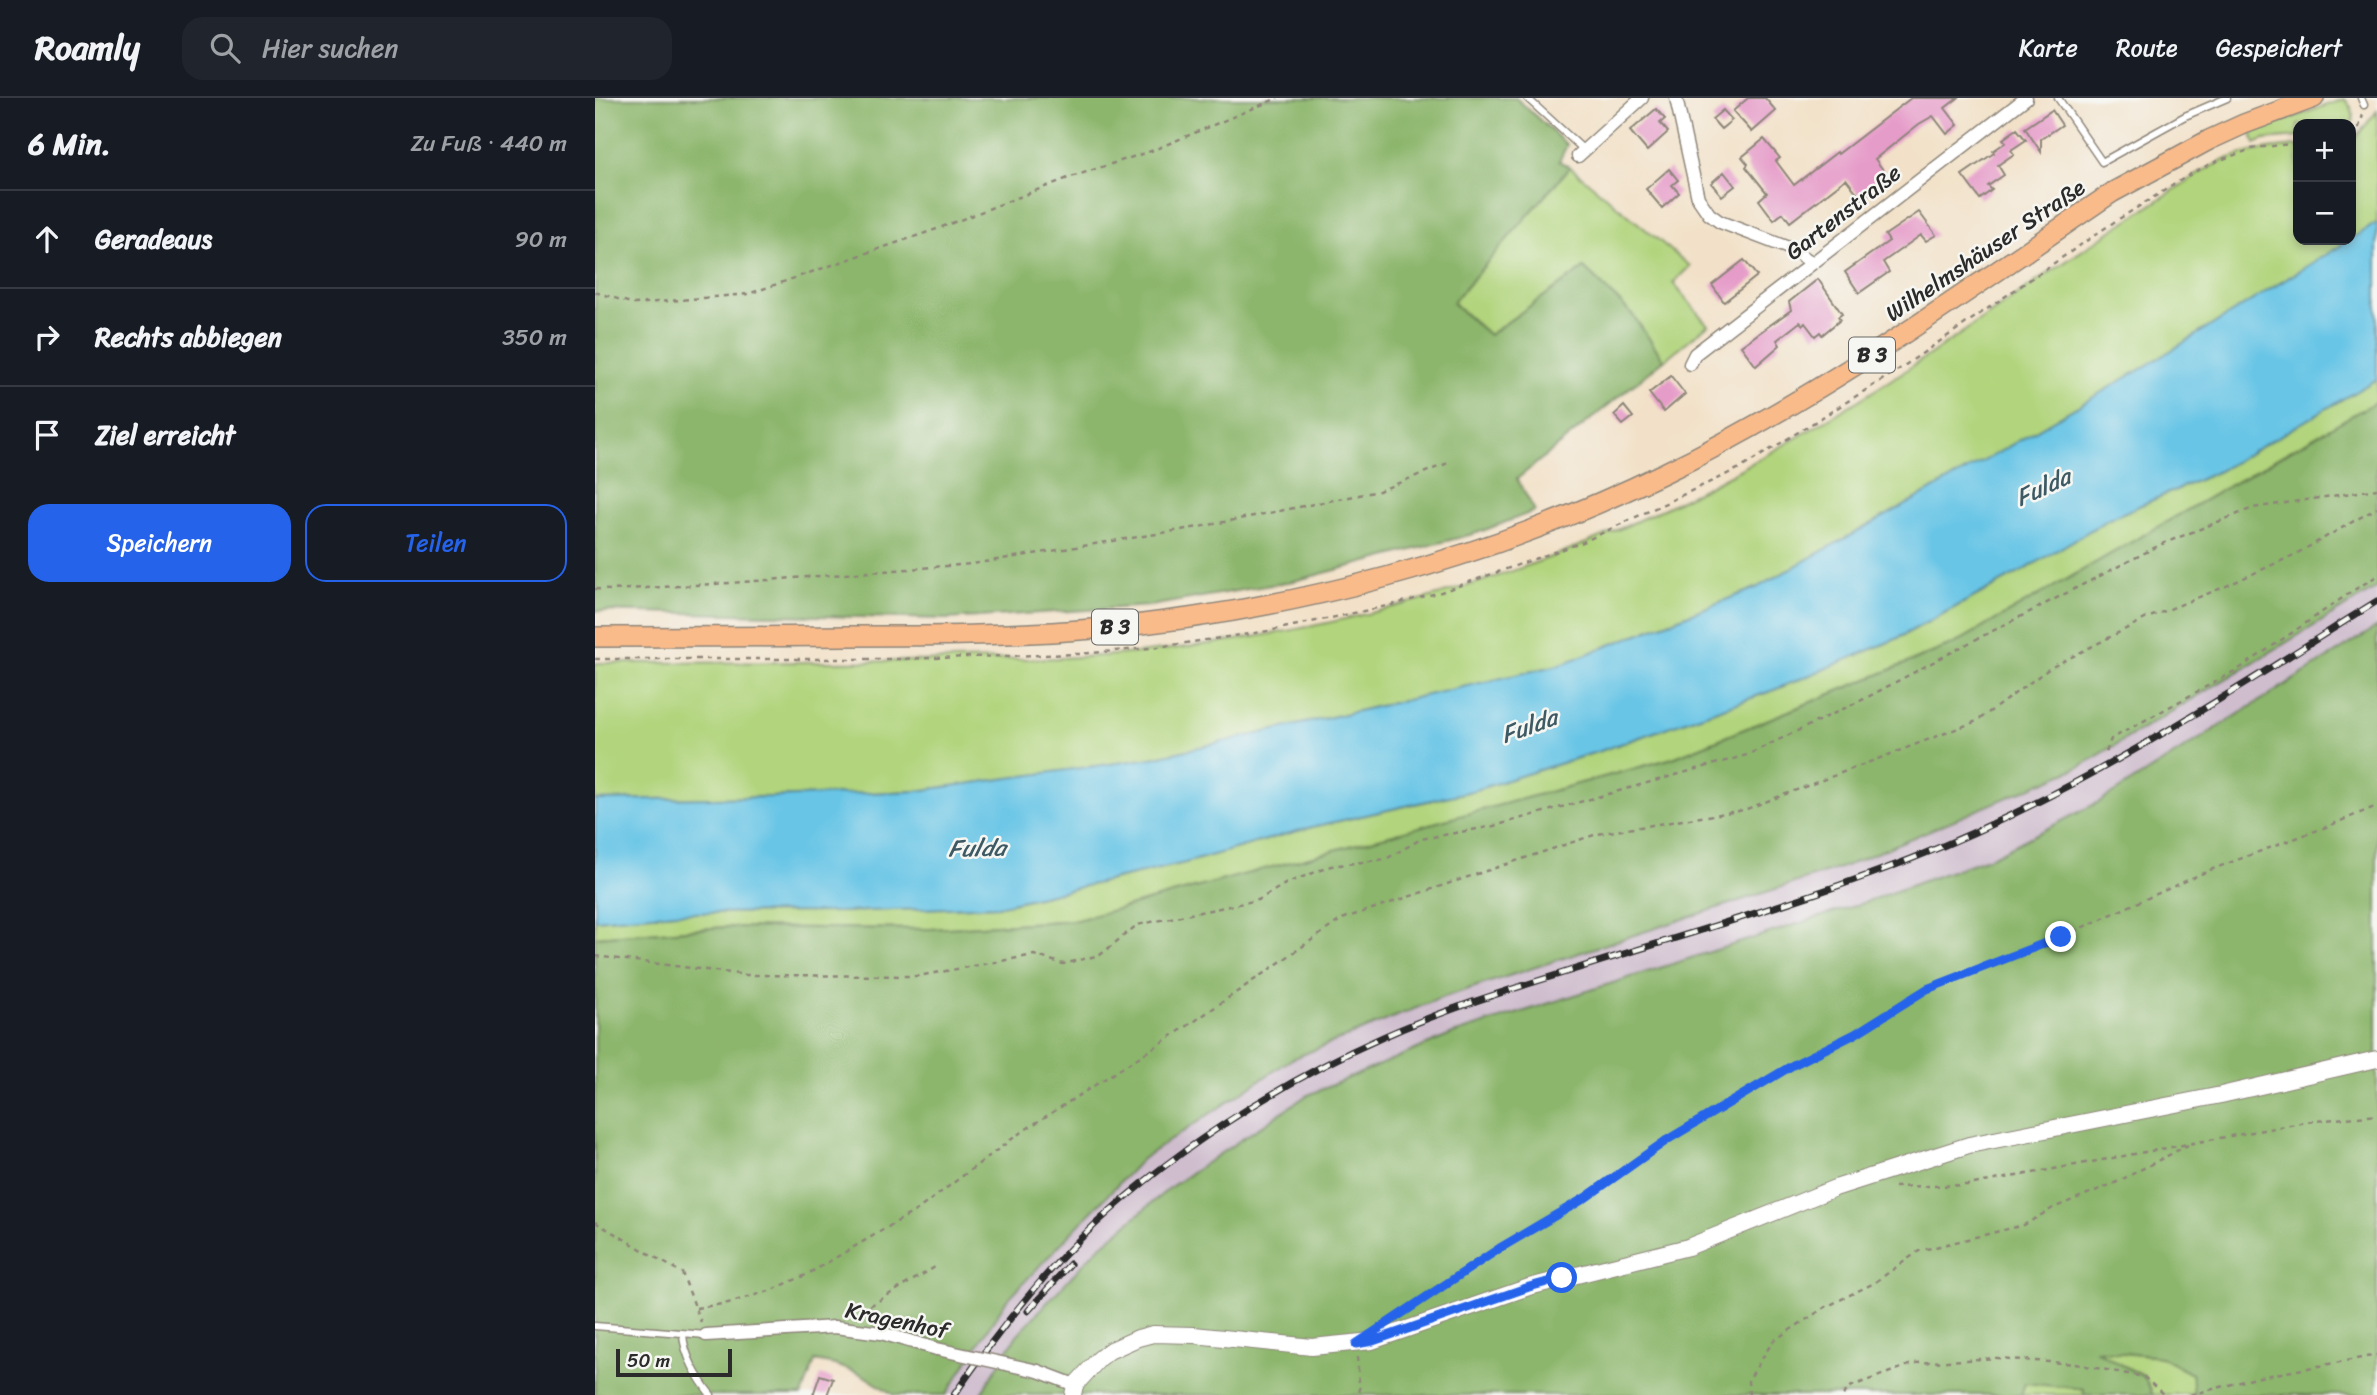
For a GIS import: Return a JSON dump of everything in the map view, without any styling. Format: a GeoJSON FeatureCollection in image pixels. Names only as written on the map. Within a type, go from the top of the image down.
{"type":"FeatureCollection","features":[{"type":"Feature","properties":{"kind":"main road","name":"Wilhelmshäuser Straße"},"geometry":{"type":"LineString","coordinates":[[595,637],[1056,632],[1156,623],[1280,603],[1397,574],[1508,539],[1617,496],[1707,452],[1799,401],[1890,343],[2113,192],[2244,124],[2314,98]]}},
{"type":"Feature","properties":{"kind":"street"},"geometry":{"type":"LineString","coordinates":[[1581,153],[1641,98]]}},
{"type":"Feature","properties":{"kind":"street"},"geometry":{"type":"LineString","coordinates":[[1676,98],[1698,198],[1709,214],[1720,222],[1794,250],[1811,263]]}},
{"type":"Feature","properties":{"kind":"street","name":"Gartenstraße"},"geometry":{"type":"LineString","coordinates":[[1690,364],[1695,354],[2026,98]]}},
{"type":"Feature","properties":{"kind":"street"},"geometry":{"type":"LineString","coordinates":[[1074,1390],[1109,1351],[1153,1334],[1194,1335],[1312,1347],[1356,1344],[1529,1287],[1688,1247],[1835,1188],[1969,1145],[2221,1095],[2377,1059]]}},
{"type":"Feature","properties":{"kind":"street","name":"Kragenhof"},"geometry":{"type":"LineString","coordinates":[[706,1335],[835,1327],[881,1333],[937,1349],[1038,1371],[1074,1390]]}},
{"type":"Feature","properties":{"kind":"lane"},"geometry":{"type":"LineString","coordinates":[[1527,98],[1581,153]]}},
{"type":"Feature","properties":{"kind":"lane","name":"Wilhelmshäuser Straße"},"geometry":{"type":"LineString","coordinates":[[2059,98],[2102,162],[2185,116],[2227,98]]}},
{"type":"Feature","properties":{"kind":"lane"},"geometry":{"type":"LineString","coordinates":[[595,1326],[706,1335]]}},
{"type":"Feature","properties":{"kind":"lane"},"geometry":{"type":"LineString","coordinates":[[683,1334],[694,1368],[712,1395]]}},
{"type":"Feature","properties":{"kind":"path"},"geometry":{"type":"LineString","coordinates":[[596,293],[634,304],[748,295],[934,230],[1068,178],[1151,151],[1277,98]]}},
{"type":"Feature","properties":{"kind":"path"},"geometry":{"type":"LineString","coordinates":[[2356,130],[2359,127],[2363,101]]}},
{"type":"Feature","properties":{"kind":"path"},"geometry":{"type":"LineString","coordinates":[[595,659],[896,659],[1091,653],[1151,648],[1269,631],[1440,592],[1583,542],[1744,466],[1898,370],[2113,222],[2194,172],[2255,148],[2293,144]]}},
{"type":"Feature","properties":{"kind":"path"},"geometry":{"type":"LineString","coordinates":[[595,589],[717,584],[972,564],[1199,527],[1379,491],[1448,463]]}},
{"type":"Feature","properties":{"kind":"path"},"geometry":{"type":"LineString","coordinates":[[595,956],[746,975],[918,976],[1034,955],[1063,964],[1100,955],[1137,925],[1258,900],[1287,883],[1331,866],[1386,859],[1421,839],[1494,826],[1747,755],[1864,699],[2162,544],[2253,508],[2377,489]]}},
{"type":"Feature","properties":{"kind":"path"},"geometry":{"type":"LineString","coordinates":[[696,1308],[728,1303],[769,1291],[806,1275],[905,1217],[1020,1133],[1192,1023],[1342,919],[1597,834],[1744,810],[1977,721],[2050,668],[2145,619],[2294,555],[2377,508]]}},
{"type":"Feature","properties":{"kind":"path"},"geometry":{"type":"LineString","coordinates":[[2106,752],[2111,739],[2242,667],[2377,576]]}},
{"type":"Feature","properties":{"kind":"path"},"geometry":{"type":"LineString","coordinates":[[1400,1315],[1500,1248],[1585,1198],[1667,1140],[1793,1065],[1855,1034],[1927,989],[2061,937],[2210,870],[2377,806]]}},
{"type":"Feature","properties":{"kind":"path"},"geometry":{"type":"LineString","coordinates":[[1888,1187],[1968,1185],[2306,1122],[2377,1115]]}},
{"type":"Feature","properties":{"kind":"path"},"geometry":{"type":"LineString","coordinates":[[1749,1395],[1748,1381],[1773,1341],[1824,1308],[1874,1283],[1919,1251],[2024,1225],[2053,1208],[2116,1182],[2190,1143]]}},
{"type":"Feature","properties":{"kind":"path"},"geometry":{"type":"LineString","coordinates":[[595,1222],[682,1273],[706,1335]]}},
{"type":"Feature","properties":{"kind":"path"},"geometry":{"type":"LineString","coordinates":[[835,1327],[935,1267]]}},
{"type":"Feature","properties":{"kind":"path"},"geometry":{"type":"LineString","coordinates":[[1356,1344],[1360,1395]]}},
{"type":"Feature","properties":{"kind":"path"},"geometry":{"type":"LineString","coordinates":[[2190,1395],[2260,1377],[2377,1355]]}},
{"type":"Feature","properties":{"kind":"path"},"geometry":{"type":"LineString","coordinates":[[1843,1395],[1852,1386],[1915,1363],[1997,1357],[2075,1364],[2144,1377],[2164,1395]]}},
{"type":"Feature","properties":{"kind":"shaded area"},"geometry":{"type":"Polygon","coordinates":[[[2377,588],[2377,627],[2101,801],[1993,856],[1306,1096],[1172,1186],[1096,1250],[1017,1335],[980,1395],[946,1395],[1006,1301],[1142,1159],[1292,1059],[1441,998],[1843,867],[2079,768],[2377,588]]]}},
{"type":"Feature","properties":{"kind":"green space"},"geometry":{"type":"Polygon","coordinates":[[[595,98],[1516,98],[1567,145],[1559,161],[1570,167],[1452,303],[1489,335],[1584,268],[1632,314],[1664,360],[1517,479],[1535,511],[1477,533],[1294,581],[1150,606],[947,619],[595,611],[595,98]]]}},
{"type":"Feature","properties":{"kind":"green space"},"geometry":{"type":"Polygon","coordinates":[[[2344,99],[2352,111],[2353,119],[2293,119],[2293,137],[2264,140],[2255,144],[2251,133],[2344,99]]]}},
{"type":"Feature","properties":{"kind":"green space"},"geometry":{"type":"Polygon","coordinates":[[[2377,111],[2377,223],[2356,236],[2356,182],[2356,137],[2377,111]]]}},
{"type":"Feature","properties":{"kind":"green space"},"geometry":{"type":"Polygon","coordinates":[[[2293,147],[2293,245],[2342,245],[2141,369],[1991,457],[1756,588],[1559,665],[1152,758],[1062,771],[916,791],[595,800],[595,663],[864,662],[1022,659],[1137,653],[1273,634],[1341,620],[1473,584],[1602,536],[1731,474],[1795,439],[1889,381],[2207,169],[2244,153],[2293,147]]]}},
{"type":"Feature","properties":{"kind":"green space"},"geometry":{"type":"Polygon","coordinates":[[[1570,167],[1690,266],[1673,283],[1708,325],[1664,360],[1632,314],[1584,268],[1489,335],[1452,302],[1570,167]]]}},
{"type":"Feature","properties":{"kind":"green space"},"geometry":{"type":"Polygon","coordinates":[[[2377,379],[2377,401],[1954,644],[1673,758],[1077,920],[931,929],[726,927],[595,937],[595,920],[675,913],[842,912],[999,906],[1185,863],[1308,828],[1472,791],[1603,750],[1774,690],[1896,639],[2021,572],[2109,519],[2219,471],[2377,379]]]}},
{"type":"Feature","properties":{"kind":"green space"},"geometry":{"type":"Polygon","coordinates":[[[2377,401],[2377,588],[2079,767],[1843,867],[1441,998],[1292,1059],[1142,1159],[1006,1301],[946,1395],[894,1395],[861,1374],[815,1361],[802,1395],[595,1395],[595,937],[726,927],[930,929],[1077,920],[1673,758],[1954,644],[2377,401]]]}},
{"type":"Feature","properties":{"kind":"green space"},"geometry":{"type":"Polygon","coordinates":[[[2377,627],[2377,1395],[2190,1395],[2194,1394],[2192,1374],[2161,1357],[2095,1350],[2144,1377],[2153,1395],[2084,1395],[2084,1389],[2025,1383],[2021,1395],[980,1395],[1017,1335],[1096,1250],[1172,1186],[1306,1096],[1453,1034],[1857,905],[1993,856],[2101,801],[2377,627]]]}},
{"type":"Feature","properties":{"kind":"green space"},"geometry":{"type":"Polygon","coordinates":[[[2092,1350],[2161,1357],[2192,1374],[2194,1394],[2153,1395],[2144,1376],[2092,1350]]]}},
{"type":"Feature","properties":{"kind":"green space"},"geometry":{"type":"Polygon","coordinates":[[[2025,1383],[2084,1389],[2084,1395],[2021,1395],[2025,1383]]]}},
{"type":"Feature","properties":{"kind":"water","name":"Fulda"},"geometry":{"type":"Polygon","coordinates":[[[2377,223],[2377,379],[2219,471],[2109,519],[2021,572],[1896,639],[1774,690],[1603,750],[1472,791],[1308,828],[1185,863],[998,906],[842,912],[675,913],[595,920],[595,800],[916,791],[1152,758],[1559,665],[1756,588],[1991,457],[2141,369],[2341,245],[2356,245],[2356,236],[2377,223]]]}},
{"type":"Feature","properties":{"kind":"building"},"geometry":{"type":"Polygon","coordinates":[[[1748,98],[1765,98],[1776,111],[1752,132],[1733,111],[1748,98]]]}},
{"type":"Feature","properties":{"kind":"building"},"geometry":{"type":"Polygon","coordinates":[[[1911,98],[1958,98],[1945,108],[1958,125],[1947,134],[1933,116],[1919,124],[1875,159],[1889,178],[1862,199],[1846,179],[1790,222],[1783,213],[1774,220],[1759,200],[1767,193],[1746,167],[1748,164],[1742,157],[1764,139],[1780,158],[1776,161],[1794,185],[1911,98]]]}},
{"type":"Feature","properties":{"kind":"building"},"geometry":{"type":"Polygon","coordinates":[[[1656,109],[1665,119],[1660,123],[1668,132],[1647,151],[1630,131],[1656,109]]]}},
{"type":"Feature","properties":{"kind":"building"},"geometry":{"type":"Polygon","coordinates":[[[1723,110],[1732,120],[1721,129],[1712,119],[1723,110]]]}},
{"type":"Feature","properties":{"kind":"building"},"geometry":{"type":"Polygon","coordinates":[[[2052,110],[2062,125],[2041,139],[2041,152],[2025,128],[2052,110]]]}},
{"type":"Feature","properties":{"kind":"building"},"geometry":{"type":"Polygon","coordinates":[[[2017,129],[2026,140],[2011,150],[2014,154],[1998,165],[2004,175],[1988,186],[1992,190],[1980,199],[1962,175],[1994,153],[1993,151],[2006,142],[2003,139],[2017,129]]]}},
{"type":"Feature","properties":{"kind":"building"},"geometry":{"type":"Polygon","coordinates":[[[1669,169],[1678,180],[1672,185],[1679,193],[1662,208],[1646,189],[1669,169]]]}},
{"type":"Feature","properties":{"kind":"building"},"geometry":{"type":"Polygon","coordinates":[[[1724,172],[1735,186],[1722,196],[1711,183],[1724,172]]]}},
{"type":"Feature","properties":{"kind":"building"},"geometry":{"type":"Polygon","coordinates":[[[1919,212],[1936,235],[1926,241],[1921,235],[1883,262],[1889,272],[1859,293],[1845,272],[1889,241],[1885,235],[1919,212]]]}},
{"type":"Feature","properties":{"kind":"building"},"geometry":{"type":"Polygon","coordinates":[[[1744,260],[1757,276],[1724,302],[1712,285],[1744,260]]]}},
{"type":"Feature","properties":{"kind":"building"},"geometry":{"type":"Polygon","coordinates":[[[1818,279],[1842,314],[1838,317],[1840,320],[1822,335],[1820,332],[1815,336],[1805,323],[1803,325],[1800,322],[1777,340],[1780,345],[1756,366],[1741,346],[1791,310],[1789,302],[1818,279]]]}},
{"type":"Feature","properties":{"kind":"building"},"geometry":{"type":"Polygon","coordinates":[[[1671,376],[1685,394],[1664,412],[1649,393],[1671,376]]]}},
{"type":"Feature","properties":{"kind":"building"},"geometry":{"type":"Polygon","coordinates":[[[1624,406],[1633,417],[1623,425],[1614,415],[1624,406]]]}},
{"type":"Feature","properties":{"kind":"building"},"geometry":{"type":"Polygon","coordinates":[[[820,1375],[833,1379],[827,1395],[813,1395],[820,1375]]]}},
{"type":"Feature","properties":{"kind":"railway"},"geometry":{"type":"LineString","coordinates":[[954,1395],[1029,1295],[1079,1240],[1111,1210],[1183,1152],[1302,1077],[1383,1037],[1449,1010],[1825,890],[1973,833],[2092,774],[2150,741],[2377,601]]}},
{"type":"Feature","properties":{"kind":"railway"},"geometry":{"type":"LineString","coordinates":[[1028,1311],[1070,1264]]}},
{"type":"Feature","properties":{"kind":"route"},"geometry":{"type":"LineString","coordinates":[[1562,1278],[1373,1341],[1356,1344],[1500,1248],[1585,1198],[1667,1140],[1793,1065],[1855,1034],[1927,989],[2061,937]]}}]}
